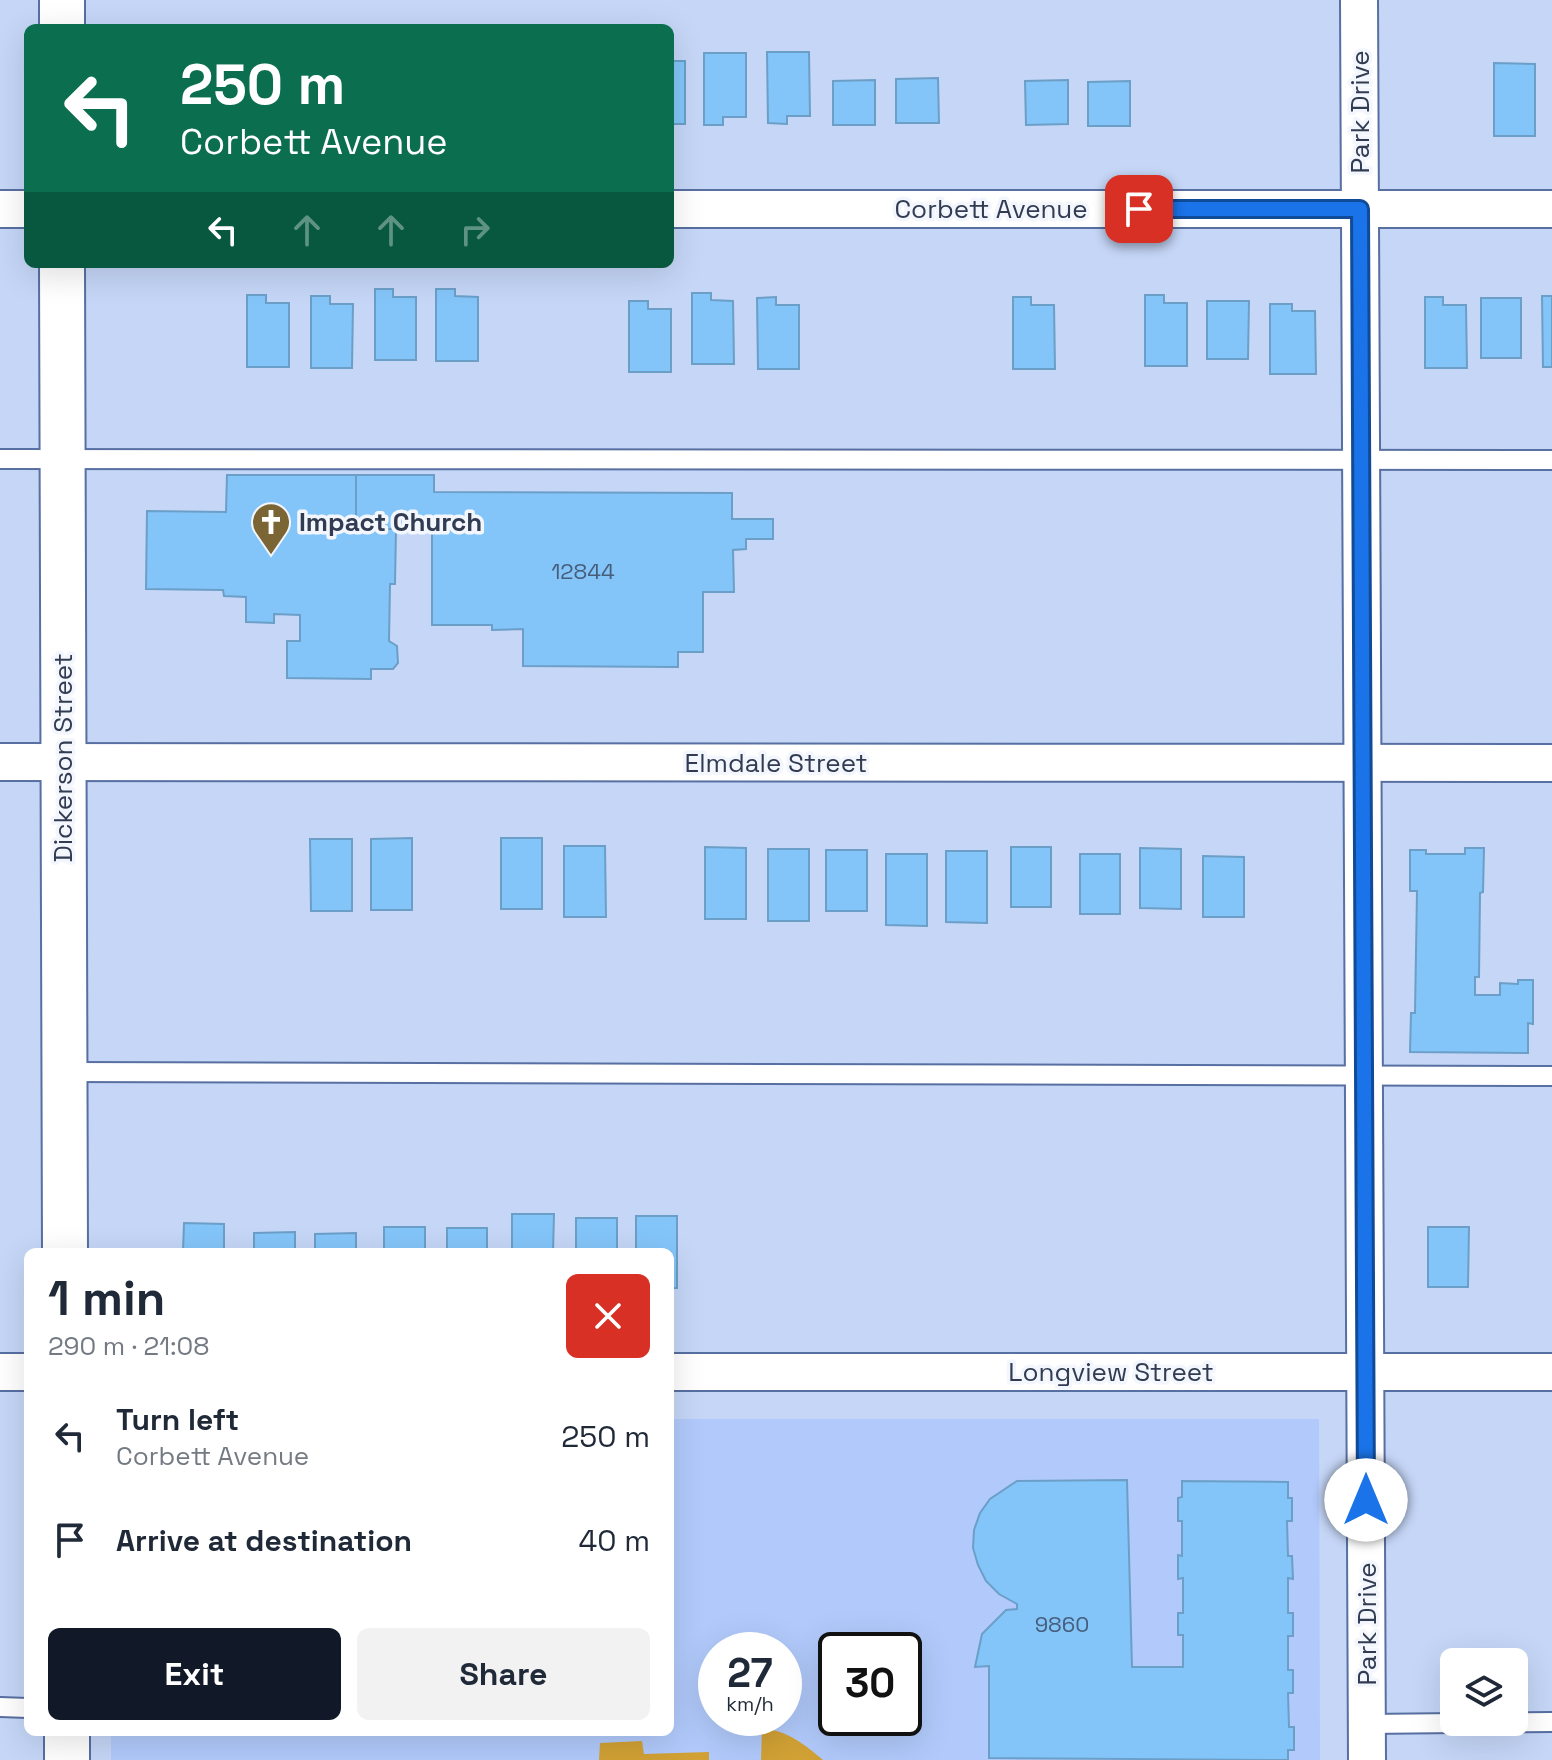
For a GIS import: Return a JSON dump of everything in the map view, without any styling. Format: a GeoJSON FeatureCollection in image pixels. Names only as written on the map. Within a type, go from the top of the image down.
{"type":"FeatureCollection","features":[{"type":"Feature","properties":{"kind":"street"},"geometry":{"type":"LineString","coordinates":[[62,0],[62,24]]}},
{"type":"Feature","properties":{"kind":"street","name":"Park Drive"},"geometry":{"type":"LineString","coordinates":[[1359,0],[1367,1760]]}},
{"type":"Feature","properties":{"kind":"street"},"geometry":{"type":"LineString","coordinates":[[0,209],[24,209]]}},
{"type":"Feature","properties":{"kind":"street","name":"Corbett Avenue"},"geometry":{"type":"LineString","coordinates":[[674,209],[1552,209]]}},
{"type":"Feature","properties":{"kind":"street","name":"Dickerson Street"},"geometry":{"type":"LineString","coordinates":[[62,268],[65,1248]]}},
{"type":"Feature","properties":{"kind":"street","name":"Elmdale Street"},"geometry":{"type":"LineString","coordinates":[[0,762],[1552,763]]}},
{"type":"Feature","properties":{"kind":"street"},"geometry":{"type":"LineString","coordinates":[[0,1372],[24,1372]]}},
{"type":"Feature","properties":{"kind":"street","name":"Longview Street"},"geometry":{"type":"LineString","coordinates":[[674,1372],[1552,1372]]}},
{"type":"Feature","properties":{"kind":"street"},"geometry":{"type":"LineString","coordinates":[[67,1736],[67,1760]]}},
{"type":"Feature","properties":{"kind":"lane"},"geometry":{"type":"LineString","coordinates":[[0,459],[1552,460]]}},
{"type":"Feature","properties":{"kind":"lane"},"geometry":{"type":"LineString","coordinates":[[64,1072],[1552,1076]]}},
{"type":"Feature","properties":{"kind":"lane"},"geometry":{"type":"LineString","coordinates":[[0,1707],[24,1708]]}},
{"type":"Feature","properties":{"kind":"lane"},"geometry":{"type":"LineString","coordinates":[[1367,1724],[1552,1722]]}},
{"type":"Feature","properties":{"kind":"shaded area"},"geometry":{"type":"Polygon","coordinates":[[[674,1419],[1319,1419],[1320,1760],[111,1760],[111,1736],[674,1736],[674,1419]]]}},
{"type":"Feature","properties":{"kind":"shaded area"},"geometry":{"type":"Polygon","coordinates":[[[762,1736],[790,1736],[823,1760],[761,1760],[762,1736]]]}},
{"type":"Feature","properties":{"kind":"shaded area"},"geometry":{"type":"Polygon","coordinates":[[[642,1741],[644,1754],[709,1752],[709,1760],[599,1760],[600,1743],[642,1741]]]}},
{"type":"Feature","properties":{"kind":"building"},"geometry":{"type":"Polygon","coordinates":[[[767,52],[809,52],[810,116],[787,116],[787,124],[768,123],[767,52]]]}},
{"type":"Feature","properties":{"kind":"building"},"geometry":{"type":"Polygon","coordinates":[[[704,53],[746,53],[746,117],[723,117],[723,125],[704,125],[704,53]]]}},
{"type":"Feature","properties":{"kind":"building"},"geometry":{"type":"Polygon","coordinates":[[[674,61],[685,61],[685,124],[674,124],[674,61]]]}},
{"type":"Feature","properties":{"kind":"building"},"geometry":{"type":"Polygon","coordinates":[[[1494,63],[1535,64],[1535,136],[1494,136],[1494,63]]]}},
{"type":"Feature","properties":{"kind":"building"},"geometry":{"type":"Polygon","coordinates":[[[938,78],[939,123],[896,123],[896,79],[938,78]]]}},
{"type":"Feature","properties":{"kind":"building"},"geometry":{"type":"Polygon","coordinates":[[[875,80],[875,125],[833,125],[833,81],[875,80]]]}},
{"type":"Feature","properties":{"kind":"building"},"geometry":{"type":"Polygon","coordinates":[[[1068,80],[1068,124],[1026,125],[1025,81],[1068,80]]]}},
{"type":"Feature","properties":{"kind":"building"},"geometry":{"type":"Polygon","coordinates":[[[1130,81],[1130,126],[1088,126],[1088,82],[1130,81]]]}},
{"type":"Feature","properties":{"kind":"building"},"geometry":{"type":"Polygon","coordinates":[[[375,289],[393,289],[393,297],[416,297],[416,360],[375,360],[375,289]]]}},
{"type":"Feature","properties":{"kind":"building"},"geometry":{"type":"Polygon","coordinates":[[[436,289],[455,289],[455,296],[478,297],[478,361],[436,361],[436,289]]]}},
{"type":"Feature","properties":{"kind":"building"},"geometry":{"type":"Polygon","coordinates":[[[692,293],[711,293],[711,300],[733,301],[734,364],[692,364],[692,293]]]}},
{"type":"Feature","properties":{"kind":"building"},"geometry":{"type":"Polygon","coordinates":[[[247,295],[266,295],[266,303],[289,303],[289,367],[247,367],[247,295]]]}},
{"type":"Feature","properties":{"kind":"building"},"geometry":{"type":"Polygon","coordinates":[[[1145,295],[1164,295],[1164,303],[1187,303],[1187,366],[1145,366],[1145,295]]]}},
{"type":"Feature","properties":{"kind":"building"},"geometry":{"type":"Polygon","coordinates":[[[311,296],[330,296],[330,304],[353,304],[352,368],[311,368],[311,296]]]}},
{"type":"Feature","properties":{"kind":"building"},"geometry":{"type":"Polygon","coordinates":[[[1542,296],[1552,296],[1552,367],[1543,367],[1542,296]]]}},
{"type":"Feature","properties":{"kind":"building"},"geometry":{"type":"Polygon","coordinates":[[[776,297],[776,305],[799,305],[799,369],[758,369],[757,298],[776,297]]]}},
{"type":"Feature","properties":{"kind":"building"},"geometry":{"type":"Polygon","coordinates":[[[1013,297],[1031,297],[1031,305],[1054,305],[1055,369],[1013,369],[1013,297]]]}},
{"type":"Feature","properties":{"kind":"building"},"geometry":{"type":"Polygon","coordinates":[[[1425,297],[1443,297],[1443,305],[1466,305],[1467,368],[1425,368],[1425,297]]]}},
{"type":"Feature","properties":{"kind":"building"},"geometry":{"type":"Polygon","coordinates":[[[1481,298],[1521,298],[1521,358],[1481,358],[1481,298]]]}},
{"type":"Feature","properties":{"kind":"building"},"geometry":{"type":"Polygon","coordinates":[[[629,301],[648,301],[648,309],[671,309],[671,372],[629,372],[629,301]]]}},
{"type":"Feature","properties":{"kind":"building"},"geometry":{"type":"Polygon","coordinates":[[[1207,301],[1249,301],[1248,359],[1207,359],[1207,301]]]}},
{"type":"Feature","properties":{"kind":"building"},"geometry":{"type":"Polygon","coordinates":[[[1270,304],[1292,304],[1292,311],[1315,311],[1316,374],[1270,374],[1270,304]]]}},
{"type":"Feature","properties":{"kind":"building","name":"Impact Church"},"geometry":{"type":"Polygon","coordinates":[[[227,475],[356,475],[356,529],[396,529],[395,584],[390,584],[389,641],[397,646],[398,663],[393,669],[371,669],[371,679],[287,678],[287,641],[300,641],[300,615],[274,614],[274,623],[246,622],[246,597],[224,596],[223,590],[146,589],[147,511],[226,512],[227,475]]]}},
{"type":"Feature","properties":{"kind":"building"},"geometry":{"type":"Polygon","coordinates":[[[356,475],[434,475],[434,492],[732,493],[732,519],[773,519],[773,539],[746,539],[746,549],[733,550],[734,592],[703,592],[703,652],[678,652],[678,667],[523,666],[523,629],[492,630],[492,625],[432,625],[432,529],[356,529],[356,475]]]}},
{"type":"Feature","properties":{"kind":"building"},"geometry":{"type":"Polygon","coordinates":[[[412,838],[412,910],[371,910],[371,839],[412,838]]]}},
{"type":"Feature","properties":{"kind":"building"},"geometry":{"type":"Polygon","coordinates":[[[501,838],[542,838],[542,909],[501,909],[501,838]]]}},
{"type":"Feature","properties":{"kind":"building"},"geometry":{"type":"Polygon","coordinates":[[[310,839],[352,839],[352,911],[311,911],[310,839]]]}},
{"type":"Feature","properties":{"kind":"building"},"geometry":{"type":"Polygon","coordinates":[[[564,846],[605,846],[606,917],[564,917],[564,846]]]}},
{"type":"Feature","properties":{"kind":"building"},"geometry":{"type":"Polygon","coordinates":[[[705,847],[746,848],[746,919],[705,919],[705,847]]]}},
{"type":"Feature","properties":{"kind":"building"},"geometry":{"type":"Polygon","coordinates":[[[1011,847],[1051,847],[1051,907],[1011,907],[1011,847]]]}},
{"type":"Feature","properties":{"kind":"building"},"geometry":{"type":"Polygon","coordinates":[[[1140,848],[1181,849],[1181,909],[1140,908],[1140,848]]]}},
{"type":"Feature","properties":{"kind":"building"},"geometry":{"type":"Polygon","coordinates":[[[1465,848],[1484,848],[1479,977],[1475,977],[1475,995],[1500,995],[1500,983],[1518,984],[1518,980],[1533,980],[1533,1024],[1528,1023],[1528,1053],[1410,1052],[1411,1013],[1415,1013],[1417,891],[1410,891],[1410,850],[1426,850],[1426,854],[1465,854],[1465,848]]]}},
{"type":"Feature","properties":{"kind":"building"},"geometry":{"type":"Polygon","coordinates":[[[768,849],[809,849],[809,921],[768,921],[768,849]]]}},
{"type":"Feature","properties":{"kind":"building"},"geometry":{"type":"Polygon","coordinates":[[[826,850],[867,850],[867,911],[826,911],[826,850]]]}},
{"type":"Feature","properties":{"kind":"building"},"geometry":{"type":"Polygon","coordinates":[[[946,851],[987,851],[987,923],[946,922],[946,851]]]}},
{"type":"Feature","properties":{"kind":"building"},"geometry":{"type":"Polygon","coordinates":[[[886,854],[927,854],[927,926],[886,925],[886,854]]]}},
{"type":"Feature","properties":{"kind":"building"},"geometry":{"type":"Polygon","coordinates":[[[1080,854],[1120,854],[1120,914],[1080,914],[1080,854]]]}},
{"type":"Feature","properties":{"kind":"building"},"geometry":{"type":"Polygon","coordinates":[[[1203,856],[1244,857],[1244,917],[1203,917],[1203,856]]]}},
{"type":"Feature","properties":{"kind":"building"},"geometry":{"type":"Polygon","coordinates":[[[512,1214],[554,1214],[553,1248],[512,1248],[512,1214]]]}},
{"type":"Feature","properties":{"kind":"building"},"geometry":{"type":"Polygon","coordinates":[[[636,1216],[677,1216],[677,1288],[674,1288],[674,1248],[636,1248],[636,1216]]]}},
{"type":"Feature","properties":{"kind":"building"},"geometry":{"type":"Polygon","coordinates":[[[576,1218],[617,1218],[617,1248],[576,1248],[576,1218]]]}},
{"type":"Feature","properties":{"kind":"building"},"geometry":{"type":"Polygon","coordinates":[[[184,1223],[224,1224],[224,1248],[183,1248],[184,1223]]]}},
{"type":"Feature","properties":{"kind":"building"},"geometry":{"type":"Polygon","coordinates":[[[384,1227],[425,1227],[425,1248],[384,1248],[384,1227]]]}},
{"type":"Feature","properties":{"kind":"building"},"geometry":{"type":"Polygon","coordinates":[[[1428,1227],[1469,1227],[1468,1287],[1428,1287],[1428,1227]]]}},
{"type":"Feature","properties":{"kind":"building"},"geometry":{"type":"Polygon","coordinates":[[[447,1228],[487,1228],[487,1248],[447,1248],[447,1228]]]}},
{"type":"Feature","properties":{"kind":"building"},"geometry":{"type":"Polygon","coordinates":[[[295,1232],[295,1248],[254,1248],[254,1233],[295,1232]]]}},
{"type":"Feature","properties":{"kind":"building"},"geometry":{"type":"Polygon","coordinates":[[[356,1233],[356,1248],[315,1248],[315,1234],[356,1233]]]}},
{"type":"Feature","properties":{"kind":"building"},"geometry":{"type":"Polygon","coordinates":[[[1127,1480],[1132,1667],[1183,1667],[1183,1635],[1178,1635],[1178,1613],[1183,1613],[1183,1578],[1178,1579],[1178,1555],[1182,1556],[1182,1521],[1178,1521],[1178,1498],[1182,1497],[1182,1481],[1288,1482],[1292,1521],[1287,1521],[1288,1556],[1292,1556],[1293,1579],[1288,1578],[1288,1613],[1293,1613],[1293,1636],[1288,1636],[1288,1670],[1293,1670],[1293,1693],[1288,1693],[1289,1727],[1294,1727],[1294,1750],[1288,1750],[1288,1760],[989,1758],[989,1666],[975,1667],[982,1634],[1006,1610],[1017,1609],[1017,1604],[999,1594],[986,1581],[978,1565],[973,1548],[974,1530],[980,1513],[990,1499],[1017,1481],[1127,1480]]]}},
{"type":"Feature","properties":{"kind":"place","name":"Impact Church"},"geometry":{"type":"Point","coordinates":[271,556]}},
{"type":"Feature","properties":{"kind":"route"},"geometry":{"type":"LineString","coordinates":[[1139,209],[1360,209],[1366,1500]]}}]}
